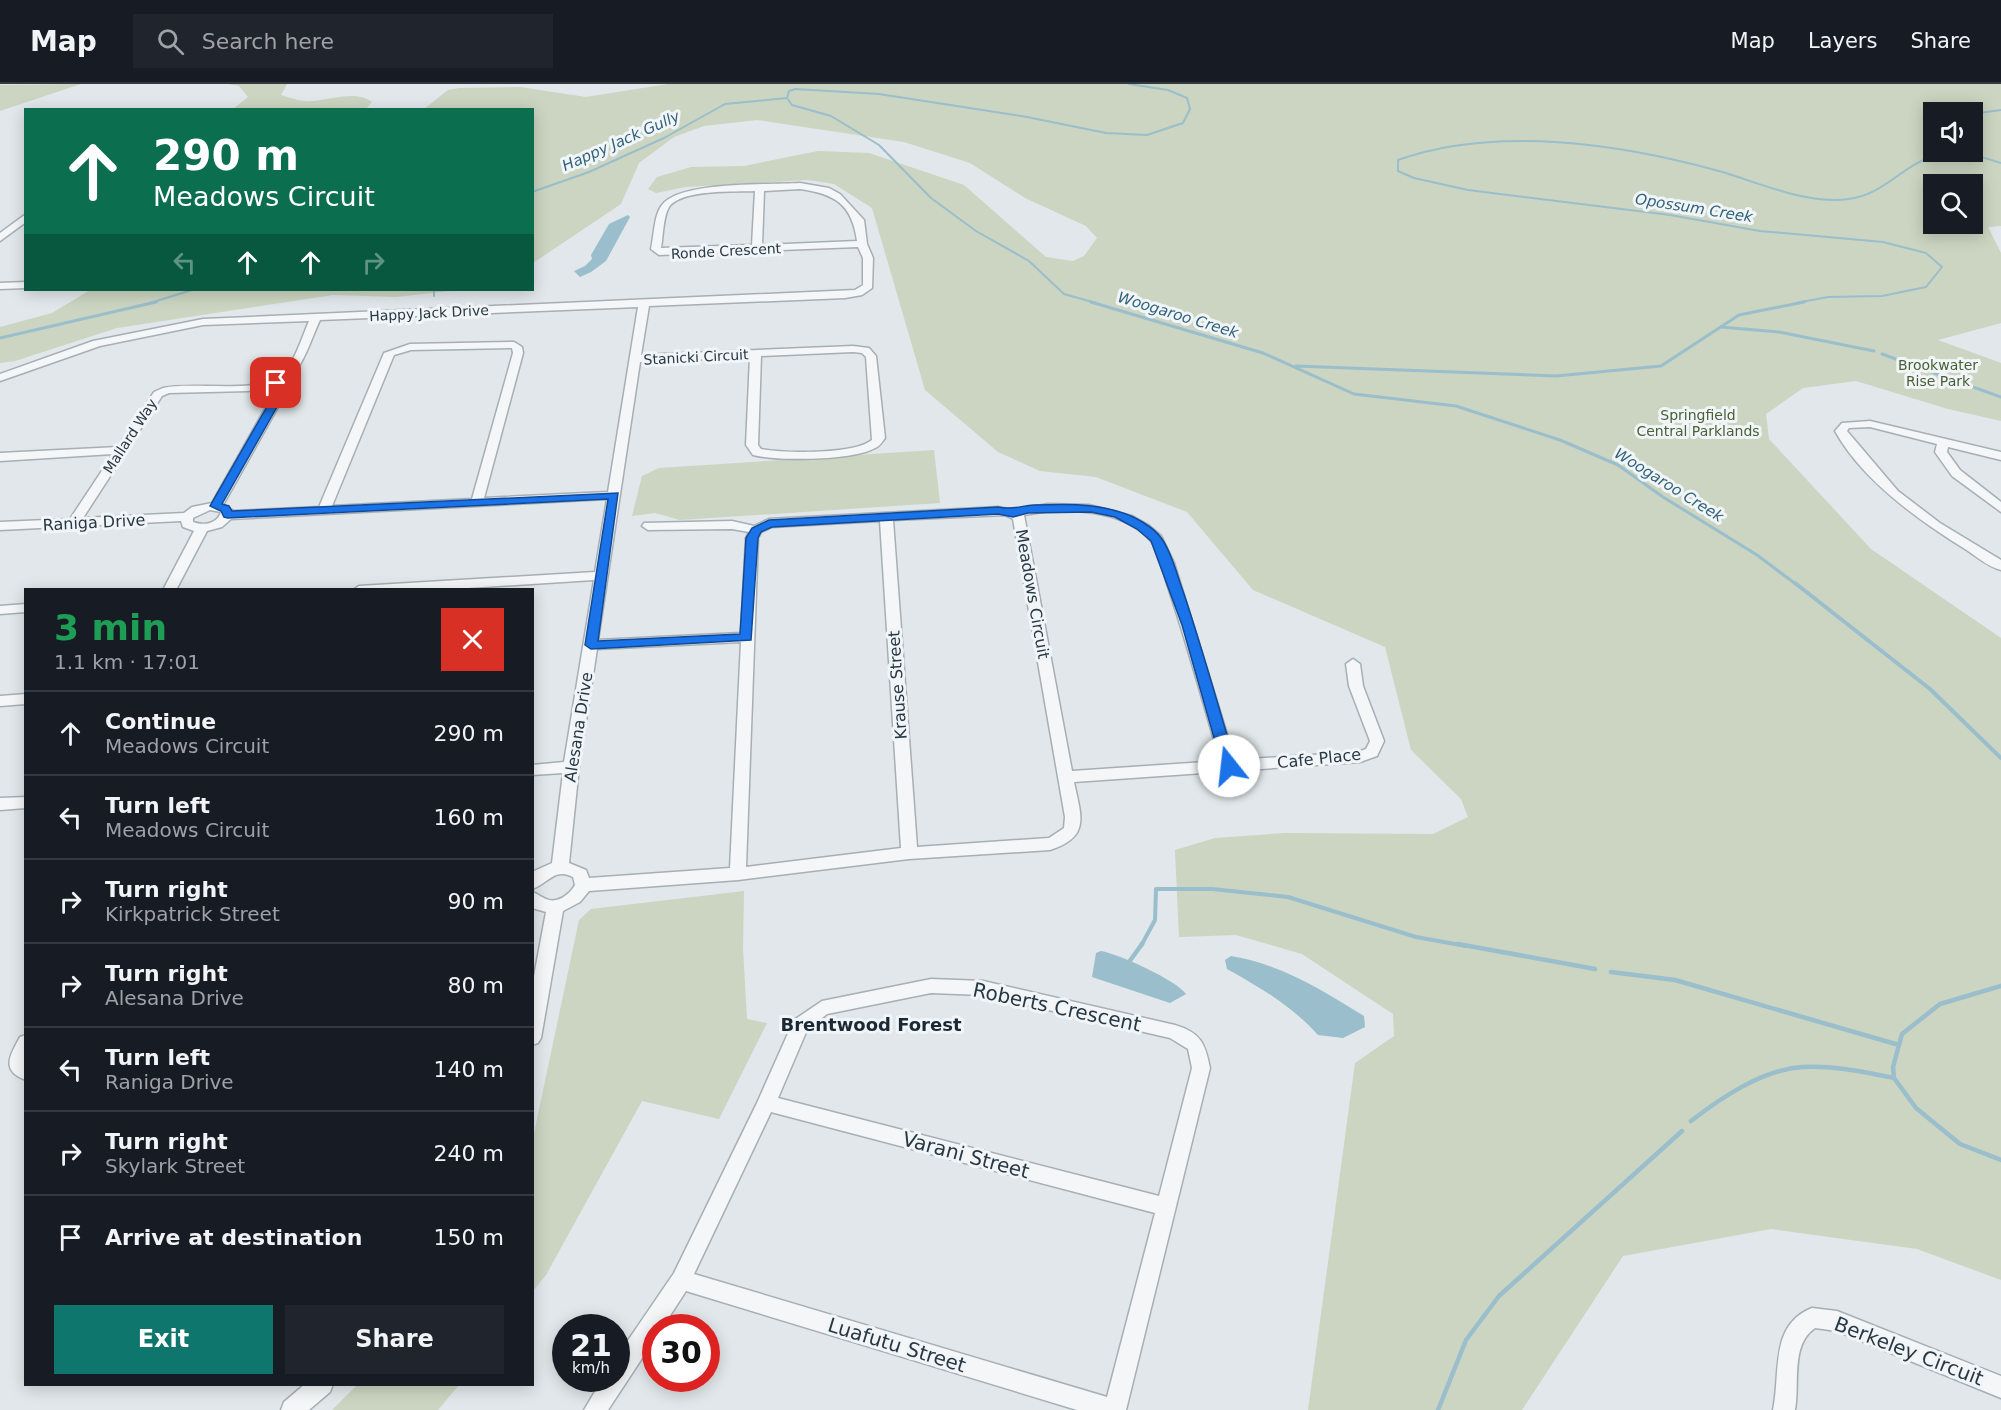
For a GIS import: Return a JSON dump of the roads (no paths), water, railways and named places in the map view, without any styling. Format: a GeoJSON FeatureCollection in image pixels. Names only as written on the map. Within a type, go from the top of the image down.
{"type":"FeatureCollection","features":[{"type":"Feature","properties":{"kind":"street","name":"Ronde Crescent"},"geometry":{"type":"LineString","coordinates":[[862,243],[665,254],[656,249],[664,208],[675,197],[700,190],[800,186],[826,190],[837,196],[859,220],[862,243],[868,258],[870,281],[864,290]]}},
{"type":"Feature","properties":{"kind":"street"},"geometry":{"type":"LineString","coordinates":[[757,249],[760,188]]}},
{"type":"Feature","properties":{"kind":"street"},"geometry":{"type":"LineString","coordinates":[[0,238],[24,219]]}},
{"type":"Feature","properties":{"kind":"street"},"geometry":{"type":"LineString","coordinates":[[0,286],[24,285]]}},
{"type":"Feature","properties":{"kind":"street","name":"Happy Jack Drive"},"geometry":{"type":"LineString","coordinates":[[0,378],[87,346],[203,322],[844,295],[864,290]]}},
{"type":"Feature","properties":{"kind":"street","name":"Alesana Drive"},"geometry":{"type":"LineString","coordinates":[[560,868],[571,767],[644,303]]}},
{"type":"Feature","properties":{"kind":"street"},"geometry":{"type":"LineString","coordinates":[[228,515],[225,508],[216,506],[281,391],[281,386],[276,383],[286,376],[316,318]]}},
{"type":"Feature","properties":{"kind":"street"},"geometry":{"type":"LineString","coordinates":[[324,510],[389,353],[410,347],[508,344],[517,346],[518,352],[477,502]]}},
{"type":"Feature","properties":{"kind":"street","name":"Stanicki Circuit"},"geometry":{"type":"LineString","coordinates":[[636,360],[853,349],[870,353],[879,438],[877,442],[861,450],[772,454],[757,452],[752,445],[756,354]]}},
{"type":"Feature","properties":{"kind":"street","name":"Mallard Way"},"geometry":{"type":"LineString","coordinates":[[74,522],[155,397],[162,392],[276,383]]}},
{"type":"Feature","properties":{"kind":"street"},"geometry":{"type":"LineString","coordinates":[[2001,456],[1870,424],[1846,424],[1841,431],[1846,440],[1894,494],[1936,526],[2001,566]]}},
{"type":"Feature","properties":{"kind":"street"},"geometry":{"type":"LineString","coordinates":[[1943,442],[1941,452],[1956,473],[2001,508]]}},
{"type":"Feature","properties":{"kind":"street"},"geometry":{"type":"LineString","coordinates":[[0,456],[120,450]]}},
{"type":"Feature","properties":{"kind":"street"},"geometry":{"type":"LineString","coordinates":[[187,517],[187,524],[202,528],[216,525],[228,515],[614,495]]}},
{"type":"Feature","properties":{"kind":"street","name":"Raniga Drive"},"geometry":{"type":"LineString","coordinates":[[0,526],[187,517],[202,508],[216,506]]}},
{"type":"Feature","properties":{"kind":"street"},"geometry":{"type":"LineString","coordinates":[[1013,514],[1027,509],[1091,508],[1119,515],[1142,526],[1156,539],[1188,625],[1229,766]]}},
{"type":"Feature","properties":{"kind":"street","name":"Meadows Circuit"},"geometry":{"type":"LineString","coordinates":[[584,885],[738,874],[909,853],[1050,844],[1066,839],[1074,827],[1022,523],[1013,514],[998,511],[769,523],[756,530]]}},
{"type":"Feature","properties":{"kind":"street","name":"Krause Street"},"geometry":{"type":"LineString","coordinates":[[886,517],[909,853]]}},
{"type":"Feature","properties":{"kind":"street"},"geometry":{"type":"LineString","coordinates":[[648,526],[732,525],[756,530],[752,538],[746,637],[738,874]]}},
{"type":"Feature","properties":{"kind":"street"},"geometry":{"type":"LineString","coordinates":[[170,588],[202,528]]}},
{"type":"Feature","properties":{"kind":"street"},"geometry":{"type":"LineString","coordinates":[[423,588],[601,576]]}},
{"type":"Feature","properties":{"kind":"street"},"geometry":{"type":"LineString","coordinates":[[0,610],[24,608]]}},
{"type":"Feature","properties":{"kind":"street"},"geometry":{"type":"LineString","coordinates":[[591,645],[746,637]]}},
{"type":"Feature","properties":{"kind":"street","name":"Cafe Place"},"geometry":{"type":"LineString","coordinates":[[1066,777],[1360,757],[1372,752],[1377,741],[1356,686],[1353,664]]}},
{"type":"Feature","properties":{"kind":"street"},"geometry":{"type":"LineString","coordinates":[[0,701],[24,699]]}},
{"type":"Feature","properties":{"kind":"street"},"geometry":{"type":"LineString","coordinates":[[534,770],[571,767]]}},
{"type":"Feature","properties":{"kind":"street"},"geometry":{"type":"LineString","coordinates":[[0,804],[24,802]]}},
{"type":"Feature","properties":{"kind":"street"},"geometry":{"type":"LineString","coordinates":[[534,882],[544,873],[560,868],[580,874],[584,885],[572,901],[556,906],[540,905],[534,900]]}},
{"type":"Feature","properties":{"kind":"street"},"geometry":{"type":"LineString","coordinates":[[534,1032],[556,906]]}},
{"type":"Feature","properties":{"kind":"street","name":"Roberts Crescent"},"geometry":{"type":"LineString","coordinates":[[630,1357],[681,1280],[766,1103],[800,1025],[822,1008],[931,986],[983,988],[1175,1032],[1196,1045],[1201,1068],[1114,1410]]}},
{"type":"Feature","properties":{"kind":"street"},"geometry":{"type":"LineString","coordinates":[[24,1046],[19,1056],[19,1068],[24,1071]]}},
{"type":"Feature","properties":{"kind":"street","name":"Varani Street"},"geometry":{"type":"LineString","coordinates":[[766,1103],[1167,1207]]}},
{"type":"Feature","properties":{"kind":"street","name":"Luafutu Street"},"geometry":{"type":"LineString","coordinates":[[681,1280],[1114,1410]]}},
{"type":"Feature","properties":{"kind":"street","name":"Berkeley Circuit"},"geometry":{"type":"LineString","coordinates":[[1784,1410],[1788,1397],[1790,1341],[1794,1330],[1812,1318],[1837,1321],[2001,1387]]}},
{"type":"Feature","properties":{"kind":"street"},"geometry":{"type":"LineString","coordinates":[[292,1410],[320,1386]]}},
{"type":"Feature","properties":{"kind":"street","name":"Roberts Crescent"},"geometry":{"type":"LineString","coordinates":[[595,1410],[607,1392]]}},
{"type":"Feature","properties":{"kind":"water"},"geometry":{"type":"Polygon","coordinates":[[[628,215],[630,217],[606,261],[580,277],[574,271],[585,266],[592,259],[591,255],[609,224],[628,215]]]}},
{"type":"Feature","properties":{"kind":"water"},"geometry":{"type":"Polygon","coordinates":[[[1101,951],[1146,968],[1171,982],[1186,994],[1170,1003],[1092,977],[1096,953],[1101,951]]]}},
{"type":"Feature","properties":{"kind":"water"},"geometry":{"type":"Polygon","coordinates":[[[1231,956],[1267,965],[1317,988],[1364,1016],[1365,1027],[1343,1038],[1318,1035],[1287,1006],[1227,969],[1225,960],[1231,956]]]}},
{"type":"Feature","properties":{"kind":"waterway","name":"Woogaroo Creek"},"geometry":{"type":"LineString","coordinates":[[787,98],[789,91],[795,89],[879,94],[1027,117],[1106,133],[1147,135],[1183,123],[1190,109],[1187,98],[1168,90],[1129,84]]}},
{"type":"Feature","properties":{"kind":"waterway","name":"Happy Jack Gully"},"geometry":{"type":"LineString","coordinates":[[534,191],[589,172],[664,138],[725,104],[787,98]]}},
{"type":"Feature","properties":{"kind":"waterway","name":"Woogaroo Creek"},"geometry":{"type":"LineString","coordinates":[[787,98],[792,105],[831,116],[879,145],[931,198],[976,231],[1029,261],[1064,294],[1096,303]]}},
{"type":"Feature","properties":{"kind":"waterway"},"geometry":{"type":"LineString","coordinates":[[1983,112],[2001,110]]}},
{"type":"Feature","properties":{"kind":"waterway","name":"Opossum Creek"},"geometry":{"type":"LineString","coordinates":[[1796,303],[1828,297],[1882,296],[1926,287],[1942,267],[1926,253],[1883,242],[1760,231],[1670,215],[1468,190],[1414,178],[1398,171],[1398,160],[1436,149],[1476,143],[1558,142],[1600,146],[1681,161],[1804,197],[1833,200],[1866,195],[1915,164],[1943,154],[1965,154],[2001,163]]}},
{"type":"Feature","properties":{"kind":"waterway","name":"Happy Jack Gully"},"geometry":{"type":"LineString","coordinates":[[150,303],[189,291]]}},
{"type":"Feature","properties":{"kind":"waterway"},"geometry":{"type":"LineString","coordinates":[[434,291],[434,296]]}},
{"type":"Feature","properties":{"kind":"waterway","name":"Happy Jack Gully"},"geometry":{"type":"LineString","coordinates":[[0,338],[156,302]]}},
{"type":"Feature","properties":{"kind":"waterway","name":"Woogaroo Creek"},"geometry":{"type":"LineString","coordinates":[[1091,302],[1263,353],[1354,394],[1456,406],[1560,440],[1618,465],[1663,497],[1757,555],[1797,585]]}},
{"type":"Feature","properties":{"kind":"waterway","name":"Opossum Creek"},"geometry":{"type":"LineString","coordinates":[[1296,366],[1556,376],[1661,366],[1739,315],[1804,302]]}},
{"type":"Feature","properties":{"kind":"waterway"},"geometry":{"type":"LineString","coordinates":[[1721,327],[1779,332],[1874,351]]}},
{"type":"Feature","properties":{"kind":"waterway"},"geometry":{"type":"LineString","coordinates":[[1882,354],[2001,397]]}},
{"type":"Feature","properties":{"kind":"waterway","name":"Woogaroo Creek"},"geometry":{"type":"LineString","coordinates":[[1795,583],[1930,689],[2001,758]]}},
{"type":"Feature","properties":{"kind":"waterway"},"geometry":{"type":"LineString","coordinates":[[1141,946],[1155,920],[1156,889],[1212,889],[1288,897],[1416,937],[1466,946]]}},
{"type":"Feature","properties":{"kind":"waterway"},"geometry":{"type":"LineString","coordinates":[[1129,962],[1142,944]]}},
{"type":"Feature","properties":{"kind":"waterway"},"geometry":{"type":"LineString","coordinates":[[1458,944],[1595,969]]}},
{"type":"Feature","properties":{"kind":"waterway"},"geometry":{"type":"LineString","coordinates":[[1611,972],[1675,980],[1899,1045]]}},
{"type":"Feature","properties":{"kind":"waterway","name":"Woogaroo Creek"},"geometry":{"type":"LineString","coordinates":[[1899,1045],[1902,1034],[1940,1004],[2001,986]]}},
{"type":"Feature","properties":{"kind":"waterway","name":"Woogaroo Creek"},"geometry":{"type":"LineString","coordinates":[[1894,1078],[1893,1067],[1899,1045]]}},
{"type":"Feature","properties":{"kind":"waterway"},"geometry":{"type":"LineString","coordinates":[[1691,1121],[1743,1086],[1787,1069],[1825,1067],[1894,1078]]}},
{"type":"Feature","properties":{"kind":"waterway","name":"Woogaroo Creek"},"geometry":{"type":"LineString","coordinates":[[1894,1078],[1916,1108],[1960,1144],[2001,1160]]}},
{"type":"Feature","properties":{"kind":"waterway"},"geometry":{"type":"LineString","coordinates":[[1438,1410],[1466,1340],[1499,1296],[1682,1131]]}},
{"type":"Feature","properties":{"kind":"district","name":"Brentwood Forest"},"geometry":{"type":"Point","coordinates":[871,1025]}},
{"type":"Feature","properties":{"kind":"park label","name":"Brookwater Rise Park"},"geometry":{"type":"Point","coordinates":[1938,374]}},
{"type":"Feature","properties":{"kind":"park label","name":"Springfield Central Parklands"},"geometry":{"type":"Point","coordinates":[1698,424]}}]}
